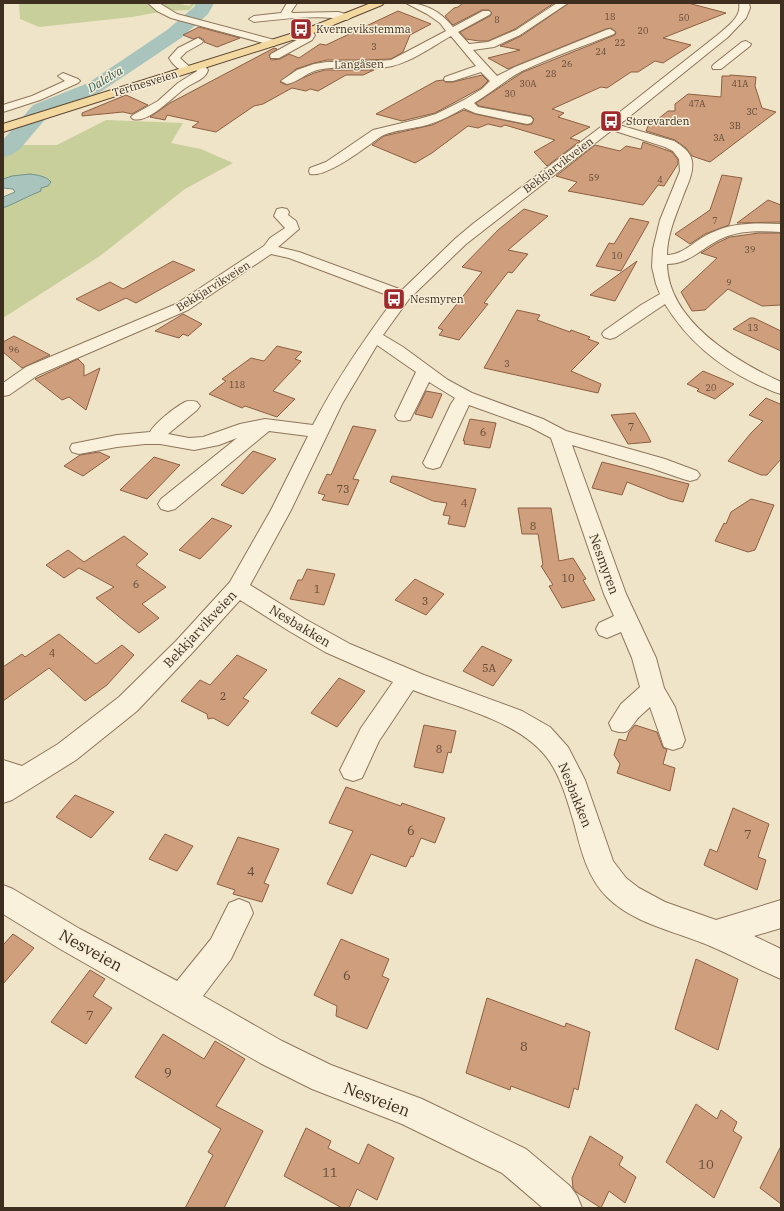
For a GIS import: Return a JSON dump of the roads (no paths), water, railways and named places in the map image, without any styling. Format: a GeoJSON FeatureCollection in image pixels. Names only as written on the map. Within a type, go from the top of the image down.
{"type":"FeatureCollection","features":[{"type":"Feature","properties":{"kind":"main road","name":"Tertnesveien"},"geometry":{"type":"LineString","coordinates":[[7,127],[309,33],[343,16],[379,3]]}},
{"type":"Feature","properties":{"kind":"street"},"geometry":{"type":"LineString","coordinates":[[153,3],[167,14],[274,43]]}},
{"type":"Feature","properties":{"kind":"street"},"geometry":{"type":"LineString","coordinates":[[290,15],[286,13],[287,9],[292,3]]}},
{"type":"Feature","properties":{"kind":"street"},"geometry":{"type":"LineString","coordinates":[[465,48],[490,45],[518,32],[563,3]]}},
{"type":"Feature","properties":{"kind":"street","name":"Bekkjarvikveien"},"geometry":{"type":"LineString","coordinates":[[3,792],[14,774],[67,752],[128,704],[184,647],[238,588],[281,510],[341,390],[374,337],[404,296],[461,241],[479,226],[610,126],[724,35],[741,18],[745,8],[744,3]]}},
{"type":"Feature","properties":{"kind":"street"},"geometry":{"type":"LineString","coordinates":[[332,6],[343,16]]}},
{"type":"Feature","properties":{"kind":"street"},"geometry":{"type":"LineString","coordinates":[[407,6],[430,12],[443,21],[465,48],[497,81]]}},
{"type":"Feature","properties":{"kind":"street","name":"Langåsen"},"geometry":{"type":"LineString","coordinates":[[287,81],[298,73],[321,66],[344,64],[382,65],[394,63],[486,13]]}},
{"type":"Feature","properties":{"kind":"street","name":"Tertnesveien"},"geometry":{"type":"LineString","coordinates":[[254,19],[290,15],[343,16]]}},
{"type":"Feature","properties":{"kind":"street"},"geometry":{"type":"LineString","coordinates":[[315,171],[331,165],[347,153],[366,142],[377,132],[432,119],[466,99],[486,91],[497,81],[519,69],[610,32]]}},
{"type":"Feature","properties":{"kind":"street"},"geometry":{"type":"LineString","coordinates":[[299,56],[315,40],[315,37],[309,33]]}},
{"type":"Feature","properties":{"kind":"street","name":"Tertnesveien"},"geometry":{"type":"LineString","coordinates":[[275,56],[308,38],[309,33]]}},
{"type":"Feature","properties":{"kind":"street","name":"Tertnesveien"},"geometry":{"type":"LineString","coordinates":[[137,117],[162,103],[182,85],[202,73],[203,70],[176,61],[174,58],[182,50],[198,41]]}},
{"type":"Feature","properties":{"kind":"street"},"geometry":{"type":"LineString","coordinates":[[717,67],[746,44]]}},
{"type":"Feature","properties":{"kind":"street"},"geometry":{"type":"LineString","coordinates":[[706,50],[731,55]]}},
{"type":"Feature","properties":{"kind":"street"},"geometry":{"type":"LineString","coordinates":[[449,80],[483,68]]}},
{"type":"Feature","properties":{"kind":"street"},"geometry":{"type":"LineString","coordinates":[[3,109],[36,98],[74,81],[63,76]]}},
{"type":"Feature","properties":{"kind":"street"},"geometry":{"type":"LineString","coordinates":[[466,99],[468,106],[475,110],[527,120]]}},
{"type":"Feature","properties":{"kind":"street"},"geometry":{"type":"LineString","coordinates":[[381,120],[393,129]]}},
{"type":"Feature","properties":{"kind":"street"},"geometry":{"type":"LineString","coordinates":[[610,126],[669,143],[679,149],[685,158],[686,171],[660,247],[659,259],[663,283],[668,296],[682,317],[710,348],[733,365],[781,389]]}},
{"type":"Feature","properties":{"kind":"street","name":"Bekkjarvikveien"},"geometry":{"type":"LineString","coordinates":[[3,390],[32,371],[182,307],[269,249],[275,241],[292,229],[291,224],[281,216],[282,212]]}},
{"type":"Feature","properties":{"kind":"street"},"geometry":{"type":"LineString","coordinates":[[659,259],[669,260],[682,258],[706,239],[728,231],[759,227],[781,228]]}},
{"type":"Feature","properties":{"kind":"street"},"geometry":{"type":"LineString","coordinates":[[269,249],[294,255],[404,296]]}},
{"type":"Feature","properties":{"kind":"street"},"geometry":{"type":"LineString","coordinates":[[610,334],[647,308],[668,296]]}},
{"type":"Feature","properties":{"kind":"street"},"geometry":{"type":"LineString","coordinates":[[374,337],[389,345],[425,371],[466,397],[529,419],[559,435],[585,444],[665,465],[690,475]]}},
{"type":"Feature","properties":{"kind":"street"},"geometry":{"type":"LineString","coordinates":[[404,416],[425,371]]}},
{"type":"Feature","properties":{"kind":"street"},"geometry":{"type":"LineString","coordinates":[[433,463],[450,429],[460,404],[466,397]]}},
{"type":"Feature","properties":{"kind":"street"},"geometry":{"type":"LineString","coordinates":[[156,438],[162,428],[191,406]]}},
{"type":"Feature","properties":{"kind":"street"},"geometry":{"type":"LineString","coordinates":[[79,448],[130,438],[156,438],[194,444],[212,441],[248,427],[265,425],[320,432]]}},
{"type":"Feature","properties":{"kind":"street"},"geometry":{"type":"LineString","coordinates":[[168,504],[265,425]]}},
{"type":"Feature","properties":{"kind":"street","name":"Nesmyren"},"geometry":{"type":"LineString","coordinates":[[559,435],[615,594],[644,658],[653,690],[663,707],[673,740]]}},
{"type":"Feature","properties":{"kind":"street","name":"Nesbakken"},"geometry":{"type":"LineString","coordinates":[[238,588],[306,631],[334,646],[408,679],[499,712],[528,726],[542,735],[554,749],[565,767],[604,873],[612,884],[625,895],[646,908],[717,934],[781,964]]}},
{"type":"Feature","properties":{"kind":"street"},"geometry":{"type":"LineString","coordinates":[[607,629],[627,619]]}},
{"type":"Feature","properties":{"kind":"street"},"geometry":{"type":"LineString","coordinates":[[353,770],[370,735],[408,679]]}},
{"type":"Feature","properties":{"kind":"street"},"geometry":{"type":"LineString","coordinates":[[621,723],[630,711],[653,690]]}},
{"type":"Feature","properties":{"kind":"street","name":"Nesveien"},"geometry":{"type":"LineString","coordinates":[[3,898],[70,939],[182,1000],[271,1052],[323,1078],[410,1111],[514,1161],[558,1198],[565,1208]]}},
{"type":"Feature","properties":{"kind":"street"},"geometry":{"type":"LineString","coordinates":[[182,1000],[221,949],[239,913]]}},
{"type":"Feature","properties":{"kind":"street"},"geometry":{"type":"LineString","coordinates":[[717,934],[781,914]]}},
{"type":"Feature","properties":{"kind":"water"},"geometry":{"type":"Polygon","coordinates":[[[30,174],[44,177],[51,182],[48,186],[41,188],[41,191],[3,208],[3,197],[15,192],[13,189],[3,188],[3,179],[12,176],[30,174]]]}},
{"type":"Feature","properties":{"kind":"waterway","name":"Dalelva"},"geometry":{"type":"LineString","coordinates":[[3,150],[12,144],[41,110],[95,87],[174,34],[202,10],[205,3]]}},
{"type":"Feature","properties":{"kind":"place","name":"Kvernevikstemma"},"geometry":{"type":"Point","coordinates":[301,29]}},
{"type":"Feature","properties":{"kind":"place","name":"Storevarden"},"geometry":{"type":"Point","coordinates":[611,121]}},
{"type":"Feature","properties":{"kind":"place","name":"Nesmyren"},"geometry":{"type":"Point","coordinates":[394,299]}}]}
